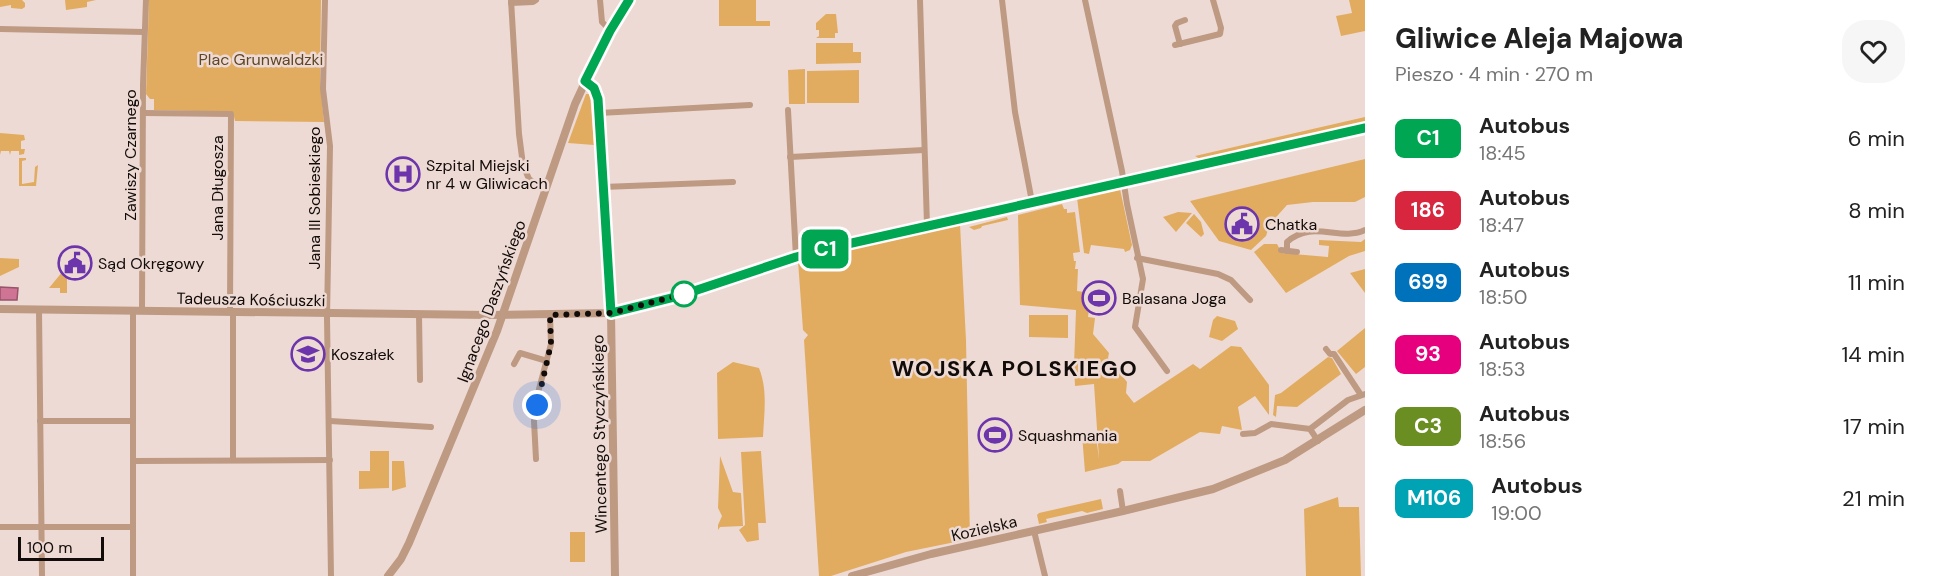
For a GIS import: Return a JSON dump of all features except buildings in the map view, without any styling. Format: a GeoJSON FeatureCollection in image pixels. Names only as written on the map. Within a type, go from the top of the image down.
{"type":"FeatureCollection","features":[{"type":"Feature","properties":{"kind":"street","name":"Zawiszy Czarnego"},"geometry":{"type":"LineString","coordinates":[[142,311],[146,0]]}},
{"type":"Feature","properties":{"kind":"street","name":"Jana III Sobieskiego"},"geometry":{"type":"LineString","coordinates":[[325,0],[323,89],[330,146],[327,313],[331,576]]}},
{"type":"Feature","properties":{"kind":"street"},"geometry":{"type":"LineString","coordinates":[[536,0],[534,2],[511,1],[523,165],[529,180],[545,191]]}},
{"type":"Feature","properties":{"kind":"street"},"geometry":{"type":"LineString","coordinates":[[600,0],[602,22],[610,31]]}},
{"type":"Feature","properties":{"kind":"street","name":"Ignacego Daszyńskiego"},"geometry":{"type":"LineString","coordinates":[[388,576],[401,560],[409,543],[503,315],[574,104],[610,31],[629,0]]}},
{"type":"Feature","properties":{"kind":"street"},"geometry":{"type":"LineString","coordinates":[[920,0],[927,225]]}},
{"type":"Feature","properties":{"kind":"street"},"geometry":{"type":"LineString","coordinates":[[1002,0],[1015,112],[1032,202]]}},
{"type":"Feature","properties":{"kind":"street"},"geometry":{"type":"LineString","coordinates":[[1085,0],[1123,181],[1130,203],[1137,258],[1143,279],[1135,327],[1167,371]]}},
{"type":"Feature","properties":{"kind":"street"},"geometry":{"type":"LineString","coordinates":[[1185,20],[1175,26],[1178,45],[1220,34],[1222,31],[1213,0]]}},
{"type":"Feature","properties":{"kind":"street"},"geometry":{"type":"LineString","coordinates":[[0,29],[144,32]]}},
{"type":"Feature","properties":{"kind":"street","name":"Wincentego Styczyńskiego"},"geometry":{"type":"LineString","coordinates":[[585,81],[597,92],[599,113],[611,313],[615,576]]}},
{"type":"Feature","properties":{"kind":"street"},"geometry":{"type":"LineString","coordinates":[[599,113],[750,105]]}},
{"type":"Feature","properties":{"kind":"street"},"geometry":{"type":"LineString","coordinates":[[788,110],[796,257]]}},
{"type":"Feature","properties":{"kind":"street","name":"Jana Długosza"},"geometry":{"type":"LineString","coordinates":[[144,113],[231,114],[232,312]]}},
{"type":"Feature","properties":{"kind":"street","name":"Tadeusza Kościuszki"},"geometry":{"type":"LineString","coordinates":[[0,309],[503,315],[611,313],[685,294],[796,257],[927,225],[1365,129]]}},
{"type":"Feature","properties":{"kind":"street"},"geometry":{"type":"LineString","coordinates":[[790,157],[924,150]]}},
{"type":"Feature","properties":{"kind":"street"},"geometry":{"type":"LineString","coordinates":[[603,187],[733,182]]}},
{"type":"Feature","properties":{"kind":"street"},"geometry":{"type":"LineString","coordinates":[[1297,252],[1284,250],[1287,242],[1305,231],[1355,233],[1365,230]]}},
{"type":"Feature","properties":{"kind":"street"},"geometry":{"type":"LineString","coordinates":[[1137,258],[1218,274],[1231,280],[1250,300]]}},
{"type":"Feature","properties":{"kind":"street"},"geometry":{"type":"LineString","coordinates":[[39,310],[42,576]]}},
{"type":"Feature","properties":{"kind":"street"},"geometry":{"type":"LineString","coordinates":[[133,311],[133,576]]}},
{"type":"Feature","properties":{"kind":"street"},"geometry":{"type":"LineString","coordinates":[[232,312],[233,460]]}},
{"type":"Feature","properties":{"kind":"street"},"geometry":{"type":"LineString","coordinates":[[419,314],[420,380]]}},
{"type":"Feature","properties":{"kind":"street"},"geometry":{"type":"LineString","coordinates":[[536,459],[534,421],[539,389],[551,344],[550,315]]}},
{"type":"Feature","properties":{"kind":"street"},"geometry":{"type":"LineString","coordinates":[[1243,434],[1255,433],[1271,424],[1310,429],[1348,400],[1363,394],[1334,354],[1330,354],[1326,349]]}},
{"type":"Feature","properties":{"kind":"street"},"geometry":{"type":"LineString","coordinates":[[514,364],[520,353],[547,361]]}},
{"type":"Feature","properties":{"kind":"street","name":"Kozielska"},"geometry":{"type":"LineString","coordinates":[[852,576],[908,560],[1218,487],[1276,464],[1318,441],[1365,410]]}},
{"type":"Feature","properties":{"kind":"street"},"geometry":{"type":"LineString","coordinates":[[40,421],[132,421]]}},
{"type":"Feature","properties":{"kind":"street"},"geometry":{"type":"LineString","coordinates":[[330,422],[431,427]]}},
{"type":"Feature","properties":{"kind":"street"},"geometry":{"type":"LineString","coordinates":[[1310,429],[1318,441]]}},
{"type":"Feature","properties":{"kind":"street"},"geometry":{"type":"LineString","coordinates":[[134,461],[330,460]]}},
{"type":"Feature","properties":{"kind":"street"},"geometry":{"type":"LineString","coordinates":[[1120,491],[1123,511]]}},
{"type":"Feature","properties":{"kind":"street"},"geometry":{"type":"LineString","coordinates":[[0,527],[133,528]]}},
{"type":"Feature","properties":{"kind":"street"},"geometry":{"type":"LineString","coordinates":[[1034,531],[1045,576]]}},
{"type":"Feature","properties":{"kind":"green space"},"geometry":{"type":"Polygon","coordinates":[[[0,0],[22,0],[25,7],[11,8],[11,5],[0,7],[0,0]]]}},
{"type":"Feature","properties":{"kind":"green space"},"geometry":{"type":"Polygon","coordinates":[[[65,0],[96,0],[87,2],[87,7],[66,10],[65,0]]]}},
{"type":"Feature","properties":{"kind":"green space","name":"Plac Grunwaldzki"},"geometry":{"type":"Polygon","coordinates":[[[149,0],[321,0],[320,81],[324,122],[235,121],[233,112],[154,110],[154,99],[150,99],[146,94],[149,0]]]}},
{"type":"Feature","properties":{"kind":"green space"},"geometry":{"type":"Polygon","coordinates":[[[719,0],[756,0],[756,21],[770,21],[770,26],[719,26],[719,0]]]}},
{"type":"Feature","properties":{"kind":"green space"},"geometry":{"type":"Polygon","coordinates":[[[1349,0],[1365,0],[1365,31],[1341,36],[1336,16],[1352,13],[1349,0]]]}},
{"type":"Feature","properties":{"kind":"green space"},"geometry":{"type":"Polygon","coordinates":[[[826,14],[836,14],[838,33],[835,33],[835,38],[816,38],[819,36],[819,30],[816,30],[816,23],[826,14]]]}},
{"type":"Feature","properties":{"kind":"green space"},"geometry":{"type":"Polygon","coordinates":[[[816,43],[853,43],[853,52],[861,52],[861,63],[816,64],[816,43]]]}},
{"type":"Feature","properties":{"kind":"green space"},"geometry":{"type":"Polygon","coordinates":[[[805,69],[805,104],[789,104],[788,70],[805,69]]]}},
{"type":"Feature","properties":{"kind":"green space"},"geometry":{"type":"Polygon","coordinates":[[[859,70],[859,103],[807,103],[807,71],[859,70]]]}},
{"type":"Feature","properties":{"kind":"green space"},"geometry":{"type":"Polygon","coordinates":[[[586,94],[590,94],[594,145],[568,143],[586,94]]]}},
{"type":"Feature","properties":{"kind":"green space"},"geometry":{"type":"Polygon","coordinates":[[[1365,117],[1363,123],[1200,159],[1195,156],[1365,117]]]}},
{"type":"Feature","properties":{"kind":"green space"},"geometry":{"type":"Polygon","coordinates":[[[0,133],[24,135],[25,140],[21,141],[21,149],[25,149],[24,154],[19,155],[19,151],[11,151],[10,155],[9,151],[1,151],[0,155],[0,133]]]}},
{"type":"Feature","properties":{"kind":"green space"},"geometry":{"type":"Polygon","coordinates":[[[19,158],[26,158],[22,161],[22,184],[34,182],[35,167],[38,165],[36,186],[19,186],[19,158]]]}},
{"type":"Feature","properties":{"kind":"green space"},"geometry":{"type":"Polygon","coordinates":[[[1365,159],[1365,197],[1355,202],[1313,202],[1287,205],[1270,224],[1266,236],[1251,250],[1219,241],[1190,201],[1365,159]]]}},
{"type":"Feature","properties":{"kind":"green space"},"geometry":{"type":"Polygon","coordinates":[[[1120,189],[1132,245],[1130,250],[1125,252],[1124,249],[1091,245],[1089,254],[1084,253],[1077,198],[1120,189]]]}},
{"type":"Feature","properties":{"kind":"green space"},"geometry":{"type":"Polygon","coordinates":[[[1062,204],[1064,209],[1067,209],[1067,213],[1075,212],[1080,252],[1073,253],[1074,261],[1076,261],[1075,269],[1078,269],[1077,291],[1091,293],[1088,317],[1095,318],[1093,334],[1109,353],[1108,358],[1127,382],[1126,393],[1134,403],[1193,364],[1200,369],[1231,346],[1241,347],[1269,385],[1269,415],[1255,396],[1238,407],[1242,430],[1222,426],[1220,434],[1200,432],[1150,461],[1122,461],[1085,472],[1082,435],[1094,434],[1096,436],[1099,459],[1094,384],[1075,386],[1076,310],[1020,305],[1018,215],[1062,204]]]}},
{"type":"Feature","properties":{"kind":"green space"},"geometry":{"type":"Polygon","coordinates":[[[1178,212],[1192,213],[1176,232],[1163,217],[1178,212]]]}},
{"type":"Feature","properties":{"kind":"green space"},"geometry":{"type":"Polygon","coordinates":[[[1194,214],[1201,222],[1204,234],[1201,237],[1186,223],[1194,214]]]}},
{"type":"Feature","properties":{"kind":"green space"},"geometry":{"type":"Polygon","coordinates":[[[1007,217],[1008,220],[974,230],[969,227],[1007,217]]]}},
{"type":"Feature","properties":{"kind":"green space"},"geometry":{"type":"Polygon","coordinates":[[[960,224],[966,340],[970,539],[906,552],[831,576],[819,576],[804,340],[808,335],[803,330],[798,261],[960,224]]]}},
{"type":"Feature","properties":{"kind":"green space"},"geometry":{"type":"Polygon","coordinates":[[[1365,239],[1365,251],[1349,256],[1286,293],[1254,252],[1264,244],[1277,244],[1282,253],[1328,257],[1329,246],[1319,245],[1319,240],[1361,242],[1365,239]]]}},
{"type":"Feature","properties":{"kind":"green space"},"geometry":{"type":"Polygon","coordinates":[[[0,258],[19,259],[19,267],[0,276],[0,258]]]}},
{"type":"Feature","properties":{"kind":"green space"},"geometry":{"type":"Polygon","coordinates":[[[63,268],[67,272],[67,293],[60,293],[60,288],[49,288],[63,268]]]}},
{"type":"Feature","properties":{"kind":"green space"},"geometry":{"type":"Polygon","coordinates":[[[1365,269],[1365,293],[1350,273],[1365,269]]]}},
{"type":"Feature","properties":{"kind":"green space"},"geometry":{"type":"Polygon","coordinates":[[[1029,315],[1068,315],[1068,338],[1029,337],[1029,315]]]}},
{"type":"Feature","properties":{"kind":"green space"},"geometry":{"type":"Polygon","coordinates":[[[1217,316],[1235,321],[1238,329],[1222,341],[1209,337],[1213,320],[1217,316]]]}},
{"type":"Feature","properties":{"kind":"green space"},"geometry":{"type":"Polygon","coordinates":[[[1365,328],[1365,367],[1356,374],[1337,351],[1365,328]]]}},
{"type":"Feature","properties":{"kind":"green space"},"geometry":{"type":"Polygon","coordinates":[[[1328,357],[1332,358],[1341,374],[1297,407],[1277,406],[1276,417],[1273,415],[1275,395],[1281,393],[1328,357]]]}},
{"type":"Feature","properties":{"kind":"green space"},"geometry":{"type":"Polygon","coordinates":[[[733,362],[759,368],[764,393],[763,437],[718,439],[717,373],[733,362]]]}},
{"type":"Feature","properties":{"kind":"green space"},"geometry":{"type":"Polygon","coordinates":[[[370,451],[389,451],[389,488],[359,489],[359,471],[370,471],[370,451]]]}},
{"type":"Feature","properties":{"kind":"green space"},"geometry":{"type":"Polygon","coordinates":[[[761,451],[766,523],[758,523],[759,540],[747,542],[739,530],[745,525],[741,452],[761,451]]]}},
{"type":"Feature","properties":{"kind":"green space"},"geometry":{"type":"Polygon","coordinates":[[[720,456],[733,492],[741,493],[743,526],[720,527],[718,530],[722,516],[718,508],[720,456]]]}},
{"type":"Feature","properties":{"kind":"green space"},"geometry":{"type":"Polygon","coordinates":[[[392,461],[404,461],[406,487],[392,491],[392,461]]]}},
{"type":"Feature","properties":{"kind":"green space"},"geometry":{"type":"Polygon","coordinates":[[[1338,497],[1339,507],[1359,507],[1361,576],[1306,576],[1304,509],[1338,497]]]}},
{"type":"Feature","properties":{"kind":"green space"},"geometry":{"type":"Polygon","coordinates":[[[1101,499],[1103,509],[1046,519],[1047,522],[1039,524],[1037,515],[1039,513],[1101,499]]]}},
{"type":"Feature","properties":{"kind":"green space"},"geometry":{"type":"Polygon","coordinates":[[[570,532],[585,532],[585,562],[570,562],[570,532]]]}},
{"type":"Feature","properties":{"kind":"shaded area"},"geometry":{"type":"Polygon","coordinates":[[[0,287],[18,288],[17,300],[0,300],[0,287]]]}},
{"type":"Feature","properties":{"kind":"bus line","name":"C1"},"geometry":{"type":"LineString","coordinates":[[629,0],[610,31],[585,81],[590,83],[597,92],[598,99],[611,313],[679,296],[796,257],[834,247],[1365,128]]}},
{"type":"Feature","properties":{"kind":"place","name":"Szpital Miejski nr 4 w Gliwicach"},"geometry":{"type":"Point","coordinates":[403,174]}},
{"type":"Feature","properties":{"kind":"place","name":"Chatka"},"geometry":{"type":"Point","coordinates":[1242,224]}},
{"type":"Feature","properties":{"kind":"place","name":"Sąd Okręgowy"},"geometry":{"type":"Point","coordinates":[75,263]}},
{"type":"Feature","properties":{"kind":"place","name":"Balasana Joga"},"geometry":{"type":"Point","coordinates":[1099,298]}},
{"type":"Feature","properties":{"kind":"place","name":"Koszałek"},"geometry":{"type":"Point","coordinates":[308,354]}},
{"type":"Feature","properties":{"kind":"place","name":"Squashmania"},"geometry":{"type":"Point","coordinates":[995,435]}},
{"type":"Feature","properties":{"kind":"district","name":"WOJSKA POLSKIEGO"},"geometry":{"type":"Point","coordinates":[1015,368]}},
{"type":"Feature","properties":{"kind":"route"},"geometry":{"type":"LineString","coordinates":[[537,405],[551,344],[550,315],[611,313],[684,294]]}}]}
